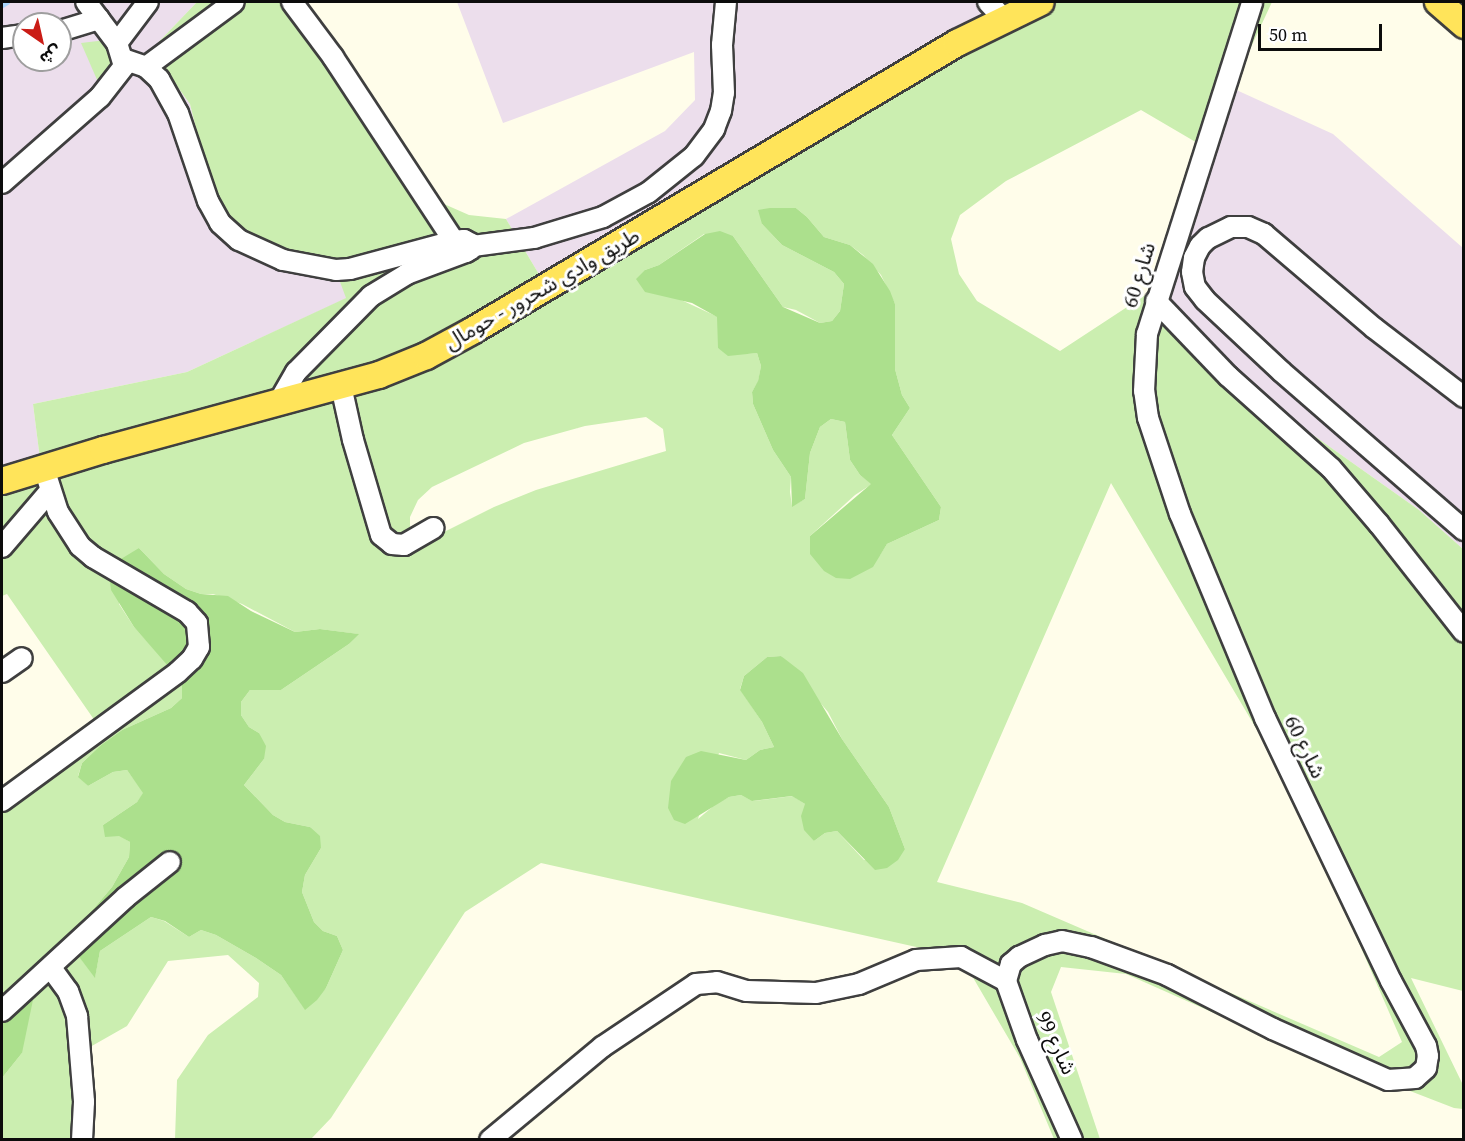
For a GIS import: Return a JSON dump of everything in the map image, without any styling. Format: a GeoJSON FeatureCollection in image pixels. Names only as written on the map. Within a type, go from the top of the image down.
{"type":"FeatureCollection","features":[{"type":"Feature","properties":{"kind":"main road","name":"طريق وادي شحرور - حومال"},"geometry":{"type":"LineString","coordinates":[[2,481],[47,480],[278,403],[379,375],[426,356],[472,332],[957,43],[996,10],[1041,2]]}},
{"type":"Feature","properties":{"kind":"main road"},"geometry":{"type":"LineString","coordinates":[[1438,2],[1464,25]]}},
{"type":"Feature","properties":{"kind":"street"},"geometry":{"type":"LineString","coordinates":[[2,183],[100,97],[124,66],[120,51],[86,2]]}},
{"type":"Feature","properties":{"kind":"street"},"geometry":{"type":"LineString","coordinates":[[120,51],[148,2]]}},
{"type":"Feature","properties":{"kind":"street"},"geometry":{"type":"LineString","coordinates":[[146,67],[234,2]]}},
{"type":"Feature","properties":{"kind":"street"},"geometry":{"type":"LineString","coordinates":[[292,2],[464,244]]}},
{"type":"Feature","properties":{"kind":"street"},"geometry":{"type":"LineString","coordinates":[[120,51],[146,67],[159,79],[178,113],[208,201],[220,223],[239,240],[283,260],[336,270],[350,269],[464,244],[534,238],[603,217],[649,192],[694,156],[714,129],[721,111],[726,2]]}},
{"type":"Feature","properties":{"kind":"street","name":"شارع 60"},"geometry":{"type":"LineString","coordinates":[[1009,973],[1019,957],[1045,945],[1062,941],[1091,947],[1167,975],[1293,1039],[1388,1080],[1414,1077],[1426,1068],[1426,1046],[1391,981],[1265,718],[1215,603],[1158,454],[1144,391],[1147,334],[1156,301],[1252,2]]}},
{"type":"Feature","properties":{"kind":"street"},"geometry":{"type":"LineString","coordinates":[[72,27],[99,19]]}},
{"type":"Feature","properties":{"kind":"street"},"geometry":{"type":"LineString","coordinates":[[1464,397],[1374,328],[1264,234],[1248,227],[1231,227],[1208,238],[1200,246],[1194,258],[1192,272],[1195,287],[1205,300],[1282,372],[1464,530]]}},
{"type":"Feature","properties":{"kind":"street"},"geometry":{"type":"LineString","coordinates":[[278,403],[296,372],[371,296],[407,274],[458,256],[464,244]]}},
{"type":"Feature","properties":{"kind":"street"},"geometry":{"type":"LineString","coordinates":[[1156,301],[1228,376],[1331,468],[1379,524],[1464,632]]}},
{"type":"Feature","properties":{"kind":"street"},"geometry":{"type":"LineString","coordinates":[[341,386],[353,440],[381,535],[392,544],[404,546],[433,528]]}},
{"type":"Feature","properties":{"kind":"street"},"geometry":{"type":"LineString","coordinates":[[2,547],[47,480]]}},
{"type":"Feature","properties":{"kind":"street"},"geometry":{"type":"LineString","coordinates":[[2,801],[178,672],[199,647],[197,623],[187,612],[93,557],[80,546],[58,512],[47,480]]}},
{"type":"Feature","properties":{"kind":"street"},"geometry":{"type":"LineString","coordinates":[[2,672],[22,658]]}},
{"type":"Feature","properties":{"kind":"street"},"geometry":{"type":"LineString","coordinates":[[2,1011],[126,897],[170,862]]}},
{"type":"Feature","properties":{"kind":"street"},"geometry":{"type":"LineString","coordinates":[[490,1140],[602,1047],[696,984],[717,981],[747,991],[816,993],[859,984],[916,960],[961,957],[1009,973]]}},
{"type":"Feature","properties":{"kind":"street"},"geometry":{"type":"LineString","coordinates":[[51,968],[69,991],[77,1016],[84,1102],[82,1140]]}},
{"type":"Feature","properties":{"kind":"street","name":"شارع 99"},"geometry":{"type":"LineString","coordinates":[[1009,973],[1027,1040],[1072,1140]]}},
{"type":"Feature","properties":{"kind":"shaded area"},"geometry":{"type":"Polygon","coordinates":[[[2,2],[197,2],[151,50],[190,104],[210,185],[333,263],[347,298],[187,372],[33,404],[40,459],[2,471],[2,2]]]}},
{"type":"Feature","properties":{"kind":"shaded area"},"geometry":{"type":"Polygon","coordinates":[[[457,2],[1043,2],[598,250],[540,276],[506,219],[665,131],[695,100],[694,52],[503,123],[457,2]]]}},
{"type":"Feature","properties":{"kind":"shaded area"},"geometry":{"type":"Polygon","coordinates":[[[1232,88],[1333,134],[1463,248],[1463,549],[1419,510],[1179,340],[1168,328],[1154,305],[1150,292],[1232,88]]]}},
{"type":"Feature","properties":{"kind":"green space"},"geometry":{"type":"Polygon","coordinates":[[[197,2],[304,2],[444,204],[469,215],[506,219],[540,276],[598,250],[1043,2],[1272,2],[1232,88],[1199,144],[1141,110],[1006,181],[960,215],[951,239],[959,274],[977,301],[1060,351],[1150,292],[1160,317],[1179,340],[1419,510],[1463,549],[1463,991],[1411,978],[1463,1085],[1463,1109],[1454,1108],[1250,1029],[1126,974],[1061,967],[1051,992],[1100,1139],[1054,1139],[1020,1058],[961,957],[541,863],[465,912],[331,1118],[311,1139],[175,1139],[177,1080],[208,1035],[258,997],[259,983],[228,955],[168,961],[127,1026],[83,1051],[71,1139],[2,1139],[2,1078],[22,1053],[2,1000],[2,788],[95,721],[7,594],[2,596],[2,471],[40,459],[33,404],[187,372],[346,298],[333,263],[274,251],[229,222],[210,185],[190,104],[151,50],[197,2]],[[782,208],[762,224],[782,245],[834,272],[844,284],[840,311],[832,321],[820,323],[796,310],[783,307],[733,236],[704,234],[659,265],[645,270],[679,299],[718,317],[718,348],[742,354],[757,353],[761,366],[758,382],[752,392],[753,404],[773,450],[791,477],[792,506],[805,499],[810,453],[820,427],[831,419],[845,422],[850,460],[860,475],[872,484],[855,495],[810,536],[880,555],[887,544],[939,520],[941,507],[892,435],[910,408],[902,395],[895,369],[895,304],[881,275],[863,255],[850,245],[824,237],[796,208],[782,208]],[[646,417],[585,426],[524,443],[432,487],[418,500],[410,517],[410,538],[414,547],[494,507],[536,490],[666,451],[663,429],[646,417]],[[1111,483],[937,882],[1022,903],[1379,1057],[1402,1042],[1332,881],[1260,735],[1111,483]],[[139,548],[119,604],[134,627],[174,671],[182,683],[182,698],[171,708],[122,730],[82,763],[78,776],[88,786],[113,772],[127,770],[144,793],[137,802],[103,825],[130,842],[129,857],[112,887],[74,932],[70,945],[95,977],[100,951],[151,917],[164,921],[189,937],[201,930],[216,935],[281,975],[305,1009],[326,988],[343,950],[337,936],[323,931],[314,922],[302,892],[305,875],[321,848],[310,827],[285,822],[273,815],[244,785],[264,759],[259,733],[249,727],[241,715],[241,702],[250,690],[281,690],[349,644],[358,634],[320,629],[295,632],[242,604],[213,594],[201,594],[186,589],[164,574],[139,548]],[[781,656],[767,657],[744,676],[740,689],[762,722],[774,747],[760,750],[746,760],[719,753],[698,819],[717,803],[729,797],[741,795],[753,801],[793,796],[805,804],[814,841],[825,833],[837,831],[864,860],[905,849],[889,807],[842,739],[828,712],[781,656]]]}},
{"type":"Feature","properties":{"kind":"green space"},"geometry":{"type":"Polygon","coordinates":[[[106,40],[113,51],[112,62],[98,82],[81,43],[106,40]]]}},
{"type":"Feature","properties":{"kind":"green space"},"geometry":{"type":"Polygon","coordinates":[[[796,208],[824,237],[850,245],[873,264],[890,291],[895,304],[895,369],[902,395],[910,408],[892,435],[941,507],[939,520],[887,544],[873,567],[850,579],[836,578],[824,571],[810,554],[810,536],[871,484],[860,475],[850,460],[845,422],[831,419],[820,427],[810,453],[805,499],[792,507],[791,477],[773,450],[753,404],[752,392],[758,381],[761,366],[757,353],[728,356],[718,348],[717,317],[692,303],[645,292],[636,279],[645,270],[659,265],[705,234],[720,231],[733,236],[783,307],[820,323],[832,321],[840,311],[844,284],[834,272],[782,245],[762,224],[758,210],[796,208]]]}},
{"type":"Feature","properties":{"kind":"green space"},"geometry":{"type":"Polygon","coordinates":[[[139,548],[164,574],[186,589],[201,594],[228,596],[251,611],[295,632],[320,629],[359,634],[349,644],[281,690],[250,690],[241,702],[241,715],[249,727],[259,733],[266,746],[264,759],[244,785],[273,815],[285,822],[310,827],[320,836],[321,848],[305,875],[302,892],[314,922],[323,931],[337,936],[343,950],[326,988],[305,1010],[281,975],[216,935],[201,930],[189,937],[165,921],[151,917],[100,951],[95,978],[70,945],[74,932],[112,887],[129,857],[130,842],[119,836],[105,837],[103,825],[137,802],[143,793],[127,770],[113,772],[88,786],[78,777],[82,763],[122,730],[171,708],[182,698],[182,682],[134,627],[111,590],[109,574],[116,562],[139,548]]]}},
{"type":"Feature","properties":{"kind":"green space"},"geometry":{"type":"Polygon","coordinates":[[[781,656],[803,673],[842,739],[889,807],[905,849],[898,860],[887,868],[875,870],[837,831],[825,833],[814,841],[804,830],[801,816],[805,804],[792,796],[752,801],[741,795],[729,797],[685,824],[674,820],[668,808],[671,781],[686,757],[701,751],[746,760],[760,750],[774,747],[762,722],[740,690],[744,676],[767,657],[781,656]]]}},
{"type":"Feature","properties":{"kind":"green space"},"geometry":{"type":"Polygon","coordinates":[[[40,966],[22,1053],[2,1078],[2,1000],[40,966]]]}},
{"type":"Feature","properties":{"kind":"waterway"},"geometry":{"type":"LineString","coordinates":[[2,5],[7,2]]}}]}
